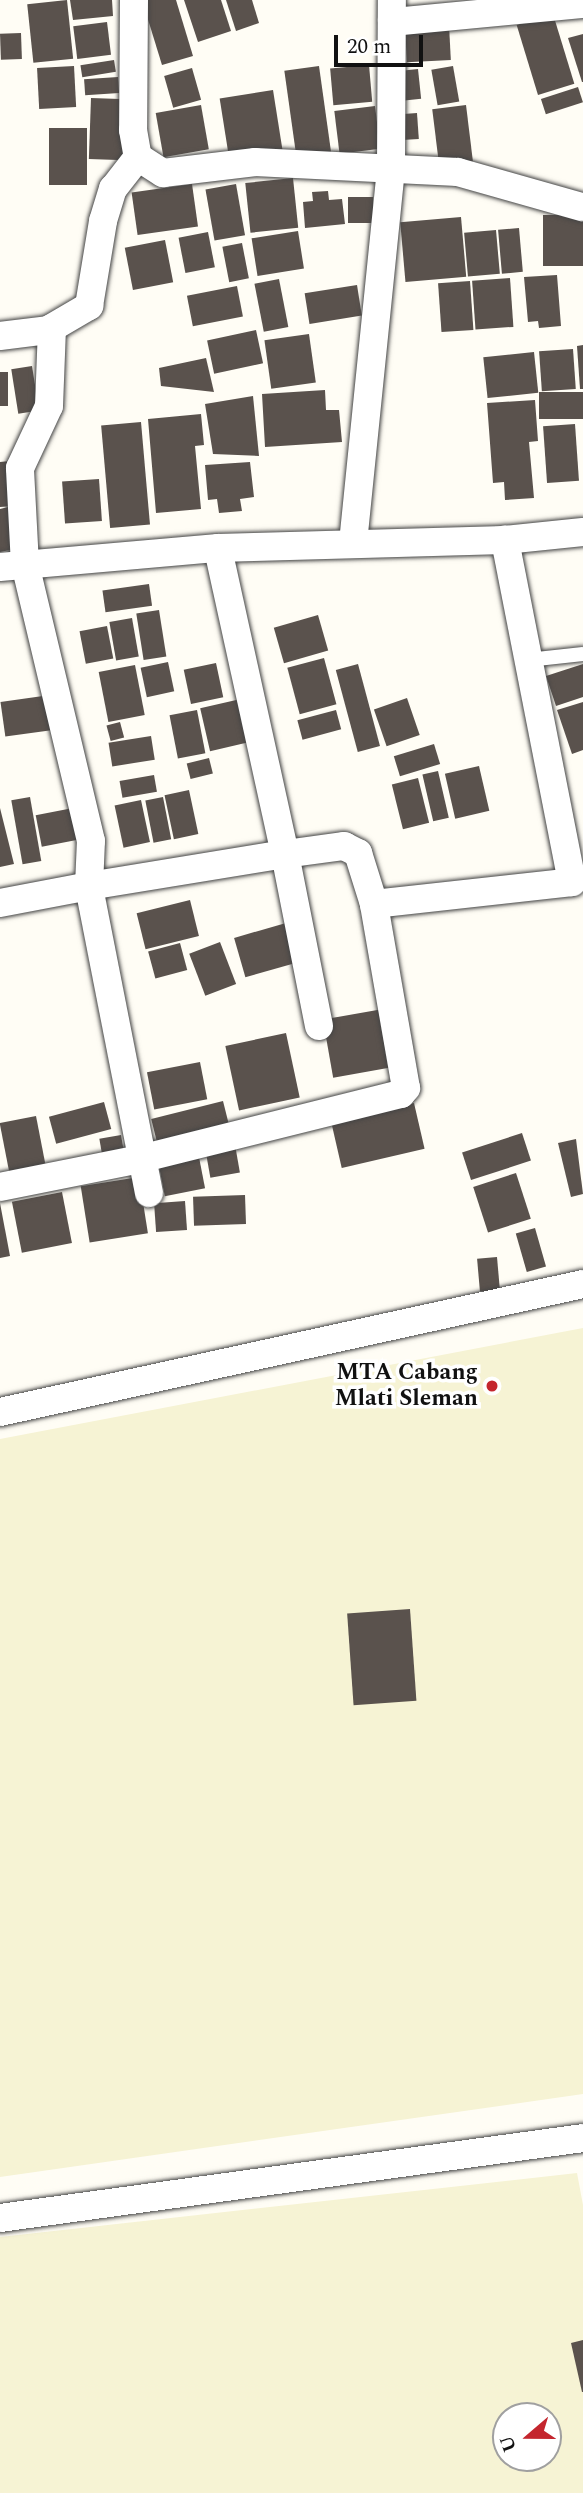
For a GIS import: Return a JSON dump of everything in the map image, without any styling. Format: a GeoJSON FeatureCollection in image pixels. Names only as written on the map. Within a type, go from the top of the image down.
{"type":"FeatureCollection","features":[{"type":"Feature","properties":{"kind":"street"},"geometry":{"type":"LineString","coordinates":[[134,0],[133,130],[138,157],[163,173],[255,162],[391,168],[471,175],[582,207]]}},
{"type":"Feature","properties":{"kind":"street"},"geometry":{"type":"LineString","coordinates":[[353,543],[391,168],[392,11],[583,4]]}},
{"type":"Feature","properties":{"kind":"street"},"geometry":{"type":"LineString","coordinates":[[0,336],[52,328],[89,306],[103,221],[113,189],[138,157]]}},
{"type":"Feature","properties":{"kind":"street"},"geometry":{"type":"LineString","coordinates":[[52,328],[49,406],[20,468],[12,566],[90,841],[89,886],[140,1159],[149,1193]]}},
{"type":"Feature","properties":{"kind":"street"},"geometry":{"type":"LineString","coordinates":[[12,566],[218,548],[505,540],[583,533]]}},
{"type":"Feature","properties":{"kind":"street"},"geometry":{"type":"LineString","coordinates":[[373,904],[578,881],[528,660],[505,540]]}},
{"type":"Feature","properties":{"kind":"street"},"geometry":{"type":"LineString","coordinates":[[218,548],[285,854],[319,1026]]}},
{"type":"Feature","properties":{"kind":"street"},"geometry":{"type":"LineString","coordinates":[[0,903],[89,886],[344,846],[358,853],[373,904],[405,1088],[401,1094],[140,1159],[0,1187]]}},
{"type":"Feature","properties":{"kind":"street"},"geometry":{"type":"LineString","coordinates":[[0,1412],[583,1284]]}},
{"type":"Feature","properties":{"kind":"street"},"geometry":{"type":"LineString","coordinates":[[0,2218],[583,2138]]}},
{"type":"Feature","properties":{"kind":"lane"},"geometry":{"type":"LineString","coordinates":[[528,660],[583,654]]}},
{"type":"Feature","properties":{"kind":"shaded area"},"geometry":{"type":"Polygon","coordinates":[[[583,1328],[583,2094],[0,2177],[0,1439],[583,1328]]]}},
{"type":"Feature","properties":{"kind":"shaded area"},"geometry":{"type":"Polygon","coordinates":[[[577,2173],[583,2205],[583,2493],[0,2493],[0,2237],[577,2173]]]}},
{"type":"Feature","properties":{"kind":"building"},"geometry":{"type":"Polygon","coordinates":[[[67,0],[73,59],[33,63],[27,4],[67,0]]]}},
{"type":"Feature","properties":{"kind":"building"},"geometry":{"type":"Polygon","coordinates":[[[70,0],[112,0],[113,16],[73,20],[70,0]]]}},
{"type":"Feature","properties":{"kind":"building"},"geometry":{"type":"Polygon","coordinates":[[[142,0],[176,0],[193,56],[162,65],[142,0]]]}},
{"type":"Feature","properties":{"kind":"building"},"geometry":{"type":"Polygon","coordinates":[[[184,0],[221,0],[231,31],[198,42],[184,0]]]}},
{"type":"Feature","properties":{"kind":"building"},"geometry":{"type":"Polygon","coordinates":[[[226,0],[252,0],[259,23],[236,31],[226,0]]]}},
{"type":"Feature","properties":{"kind":"building"},"geometry":{"type":"Polygon","coordinates":[[[553,14],[574,84],[538,95],[517,25],[553,14]]]}},
{"type":"Feature","properties":{"kind":"building"},"geometry":{"type":"Polygon","coordinates":[[[107,22],[111,55],[77,59],[73,26],[107,22]]]}},
{"type":"Feature","properties":{"kind":"building"},"geometry":{"type":"Polygon","coordinates":[[[449,25],[451,60],[407,62],[405,27],[449,25]]]}},
{"type":"Feature","properties":{"kind":"building"},"geometry":{"type":"Polygon","coordinates":[[[21,33],[22,59],[1,60],[0,34],[21,33]]]}},
{"type":"Feature","properties":{"kind":"building"},"geometry":{"type":"Polygon","coordinates":[[[583,34],[583,82],[582,82],[568,38],[583,34]]]}},
{"type":"Feature","properties":{"kind":"building"},"geometry":{"type":"Polygon","coordinates":[[[114,60],[116,72],[82,77],[80,65],[114,60]]]}},
{"type":"Feature","properties":{"kind":"building"},"geometry":{"type":"Polygon","coordinates":[[[369,65],[372,102],[333,105],[330,68],[369,65]]]}},
{"type":"Feature","properties":{"kind":"building"},"geometry":{"type":"Polygon","coordinates":[[[74,66],[76,107],[39,109],[37,68],[74,66]]]}},
{"type":"Feature","properties":{"kind":"building"},"geometry":{"type":"Polygon","coordinates":[[[319,66],[331,152],[296,157],[284,71],[319,66]]]}},
{"type":"Feature","properties":{"kind":"building"},"geometry":{"type":"Polygon","coordinates":[[[453,66],[459,101],[438,105],[431,70],[453,66]]]}},
{"type":"Feature","properties":{"kind":"building"},"geometry":{"type":"Polygon","coordinates":[[[192,68],[201,100],[173,108],[164,76],[192,68]]]}},
{"type":"Feature","properties":{"kind":"building"},"geometry":{"type":"Polygon","coordinates":[[[418,69],[421,99],[402,101],[399,71],[418,69]]]}},
{"type":"Feature","properties":{"kind":"building"},"geometry":{"type":"Polygon","coordinates":[[[118,77],[119,93],[85,95],[84,79],[118,77]]]}},
{"type":"Feature","properties":{"kind":"building"},"geometry":{"type":"Polygon","coordinates":[[[578,87],[583,102],[546,114],[541,99],[578,87]]]}},
{"type":"Feature","properties":{"kind":"building"},"geometry":{"type":"Polygon","coordinates":[[[273,90],[283,151],[229,160],[220,98],[273,90]]]}},
{"type":"Feature","properties":{"kind":"building"},"geometry":{"type":"Polygon","coordinates":[[[91,98],[127,99],[125,160],[89,159],[91,98]]]}},
{"type":"Feature","properties":{"kind":"building"},"geometry":{"type":"Polygon","coordinates":[[[201,105],[209,149],[164,157],[156,113],[201,105]]]}},
{"type":"Feature","properties":{"kind":"building"},"geometry":{"type":"Polygon","coordinates":[[[466,105],[473,162],[439,166],[432,109],[466,105]]]}},
{"type":"Feature","properties":{"kind":"building"},"geometry":{"type":"Polygon","coordinates":[[[375,106],[380,149],[340,154],[334,111],[375,106]]]}},
{"type":"Feature","properties":{"kind":"building"},"geometry":{"type":"Polygon","coordinates":[[[417,113],[419,139],[402,140],[400,114],[417,113]]]}},
{"type":"Feature","properties":{"kind":"building"},"geometry":{"type":"Polygon","coordinates":[[[49,128],[87,128],[87,185],[49,185],[49,128]]]}},
{"type":"Feature","properties":{"kind":"building"},"geometry":{"type":"Polygon","coordinates":[[[293,178],[298,228],[250,233],[245,183],[293,178]]]}},
{"type":"Feature","properties":{"kind":"building"},"geometry":{"type":"Polygon","coordinates":[[[192,184],[198,227],[138,235],[132,192],[192,184]]]}},
{"type":"Feature","properties":{"kind":"building"},"geometry":{"type":"Polygon","coordinates":[[[236,184],[245,235],[215,241],[205,189],[236,184]]]}},
{"type":"Feature","properties":{"kind":"building"},"geometry":{"type":"Polygon","coordinates":[[[328,191],[329,200],[342,199],[345,224],[305,228],[303,202],[313,201],[312,192],[328,191]]]}},
{"type":"Feature","properties":{"kind":"building"},"geometry":{"type":"Polygon","coordinates":[[[348,197],[373,197],[373,223],[348,223],[348,197]]]}},
{"type":"Feature","properties":{"kind":"building"},"geometry":{"type":"Polygon","coordinates":[[[543,215],[583,215],[583,266],[543,266],[543,215]]]}},
{"type":"Feature","properties":{"kind":"building"},"geometry":{"type":"Polygon","coordinates":[[[461,217],[466,277],[405,282],[400,222],[461,217]]]}},
{"type":"Feature","properties":{"kind":"building"},"geometry":{"type":"Polygon","coordinates":[[[519,228],[523,272],[502,274],[498,230],[519,228]]]}},
{"type":"Feature","properties":{"kind":"building"},"geometry":{"type":"Polygon","coordinates":[[[496,230],[500,274],[468,277],[464,233],[496,230]]]}},
{"type":"Feature","properties":{"kind":"building"},"geometry":{"type":"Polygon","coordinates":[[[298,231],[304,269],[258,276],[252,238],[298,231]]]}},
{"type":"Feature","properties":{"kind":"building"},"geometry":{"type":"Polygon","coordinates":[[[208,232],[215,267],[185,273],[179,238],[208,232]]]}},
{"type":"Feature","properties":{"kind":"building"},"geometry":{"type":"Polygon","coordinates":[[[165,240],[173,282],[133,290],[125,248],[165,240]]]}},
{"type":"Feature","properties":{"kind":"building"},"geometry":{"type":"Polygon","coordinates":[[[242,243],[249,278],[229,282],[222,247],[242,243]]]}},
{"type":"Feature","properties":{"kind":"building"},"geometry":{"type":"Polygon","coordinates":[[[557,275],[561,326],[539,328],[538,321],[528,322],[524,277],[557,275]]]}},
{"type":"Feature","properties":{"kind":"building"},"geometry":{"type":"Polygon","coordinates":[[[510,278],[513,327],[476,330],[472,281],[510,278]]]}},
{"type":"Feature","properties":{"kind":"building"},"geometry":{"type":"Polygon","coordinates":[[[279,279],[288,327],[264,332],[254,284],[279,279]]]}},
{"type":"Feature","properties":{"kind":"building"},"geometry":{"type":"Polygon","coordinates":[[[470,281],[473,330],[441,332],[438,283],[470,281]]]}},
{"type":"Feature","properties":{"kind":"building"},"geometry":{"type":"Polygon","coordinates":[[[357,285],[362,316],[310,324],[305,293],[357,285]]]}},
{"type":"Feature","properties":{"kind":"building"},"geometry":{"type":"Polygon","coordinates":[[[237,286],[243,316],[193,326],[187,296],[237,286]]]}},
{"type":"Feature","properties":{"kind":"building"},"geometry":{"type":"Polygon","coordinates":[[[256,330],[263,363],[214,374],[207,340],[256,330]]]}},
{"type":"Feature","properties":{"kind":"building"},"geometry":{"type":"Polygon","coordinates":[[[309,334],[316,383],[271,389],[264,340],[309,334]]]}},
{"type":"Feature","properties":{"kind":"building"},"geometry":{"type":"Polygon","coordinates":[[[583,345],[583,389],[580,389],[577,346],[583,345]]]}},
{"type":"Feature","properties":{"kind":"building"},"geometry":{"type":"Polygon","coordinates":[[[573,349],[576,389],[542,391],[539,351],[573,349]]]}},
{"type":"Feature","properties":{"kind":"building"},"geometry":{"type":"Polygon","coordinates":[[[534,352],[538,393],[488,398],[483,357],[534,352]]]}},
{"type":"Feature","properties":{"kind":"building"},"geometry":{"type":"Polygon","coordinates":[[[206,358],[214,392],[161,386],[159,368],[206,358]]]}},
{"type":"Feature","properties":{"kind":"building"},"geometry":{"type":"Polygon","coordinates":[[[32,366],[39,410],[18,414],[11,369],[32,366]]]}},
{"type":"Feature","properties":{"kind":"building"},"geometry":{"type":"Polygon","coordinates":[[[0,372],[8,372],[8,406],[0,406],[0,372]]]}},
{"type":"Feature","properties":{"kind":"building"},"geometry":{"type":"Polygon","coordinates":[[[325,390],[326,410],[339,410],[342,442],[265,447],[262,394],[325,390]]]}},
{"type":"Feature","properties":{"kind":"building"},"geometry":{"type":"Polygon","coordinates":[[[539,392],[583,392],[583,419],[539,419],[539,392]]]}},
{"type":"Feature","properties":{"kind":"building"},"geometry":{"type":"Polygon","coordinates":[[[253,396],[259,456],[213,454],[205,404],[253,396]]]}},
{"type":"Feature","properties":{"kind":"building"},"geometry":{"type":"Polygon","coordinates":[[[535,400],[538,441],[529,442],[534,498],[505,500],[504,482],[493,483],[487,403],[535,400]]]}},
{"type":"Feature","properties":{"kind":"building"},"geometry":{"type":"Polygon","coordinates":[[[201,414],[204,445],[195,446],[201,509],[156,513],[148,419],[201,414]]]}},
{"type":"Feature","properties":{"kind":"building"},"geometry":{"type":"Polygon","coordinates":[[[141,422],[150,525],[110,528],[101,425],[141,422]]]}},
{"type":"Feature","properties":{"kind":"building"},"geometry":{"type":"Polygon","coordinates":[[[575,424],[579,481],[547,483],[543,426],[575,424]]]}},
{"type":"Feature","properties":{"kind":"building"},"geometry":{"type":"Polygon","coordinates":[[[10,461],[14,506],[0,507],[0,462],[10,461]]]}},
{"type":"Feature","properties":{"kind":"building"},"geometry":{"type":"Polygon","coordinates":[[[250,462],[254,497],[240,499],[242,511],[219,513],[217,499],[208,500],[205,465],[250,462]]]}},
{"type":"Feature","properties":{"kind":"building"},"geometry":{"type":"Polygon","coordinates":[[[99,479],[102,521],[65,523],[62,482],[99,479]]]}},
{"type":"Feature","properties":{"kind":"building"},"geometry":{"type":"Polygon","coordinates":[[[8,507],[15,549],[0,552],[0,509],[8,507]]]}},
{"type":"Feature","properties":{"kind":"building"},"geometry":{"type":"Polygon","coordinates":[[[149,584],[152,606],[106,612],[102,591],[149,584]]]}},
{"type":"Feature","properties":{"kind":"building"},"geometry":{"type":"Polygon","coordinates":[[[159,610],[166,656],[144,660],[136,614],[159,610]]]}},
{"type":"Feature","properties":{"kind":"building"},"geometry":{"type":"Polygon","coordinates":[[[318,615],[328,651],[284,663],[274,628],[318,615]]]}},
{"type":"Feature","properties":{"kind":"building"},"geometry":{"type":"Polygon","coordinates":[[[132,618],[139,656],[116,660],[109,622],[132,618]]]}},
{"type":"Feature","properties":{"kind":"building"},"geometry":{"type":"Polygon","coordinates":[[[107,626],[113,658],[86,664],[80,631],[107,626]]]}},
{"type":"Feature","properties":{"kind":"building"},"geometry":{"type":"Polygon","coordinates":[[[324,658],[336,704],[300,714],[287,668],[324,658]]]}},
{"type":"Feature","properties":{"kind":"building"},"geometry":{"type":"Polygon","coordinates":[[[168,662],[174,691],[147,697],[141,668],[168,662]]]}},
{"type":"Feature","properties":{"kind":"building"},"geometry":{"type":"Polygon","coordinates":[[[216,663],[223,697],[191,704],[184,670],[216,663]]]}},
{"type":"Feature","properties":{"kind":"building"},"geometry":{"type":"Polygon","coordinates":[[[358,664],[380,746],[358,752],[336,670],[358,664]]]}},
{"type":"Feature","properties":{"kind":"building"},"geometry":{"type":"Polygon","coordinates":[[[583,664],[583,697],[556,706],[546,676],[583,664]]]}},
{"type":"Feature","properties":{"kind":"building"},"geometry":{"type":"Polygon","coordinates":[[[135,665],[145,715],[108,722],[99,672],[135,665]]]}},
{"type":"Feature","properties":{"kind":"building"},"geometry":{"type":"Polygon","coordinates":[[[50,695],[55,730],[5,737],[0,702],[50,695]]]}},
{"type":"Feature","properties":{"kind":"building"},"geometry":{"type":"Polygon","coordinates":[[[245,698],[255,741],[210,751],[200,708],[245,698]]]}},
{"type":"Feature","properties":{"kind":"building"},"geometry":{"type":"Polygon","coordinates":[[[407,698],[420,735],[387,746],[374,709],[407,698]]]}},
{"type":"Feature","properties":{"kind":"building"},"geometry":{"type":"Polygon","coordinates":[[[583,702],[583,750],[572,754],[557,710],[583,702]]]}},
{"type":"Feature","properties":{"kind":"building"},"geometry":{"type":"Polygon","coordinates":[[[197,710],[205,753],[178,759],[170,715],[197,710]]]}},
{"type":"Feature","properties":{"kind":"building"},"geometry":{"type":"Polygon","coordinates":[[[336,710],[341,729],[303,740],[297,720],[336,710]]]}},
{"type":"Feature","properties":{"kind":"building"},"geometry":{"type":"Polygon","coordinates":[[[120,722],[124,737],[111,741],[106,726],[120,722]]]}},
{"type":"Feature","properties":{"kind":"building"},"geometry":{"type":"Polygon","coordinates":[[[151,736],[155,760],[112,766],[109,743],[151,736]]]}},
{"type":"Feature","properties":{"kind":"building"},"geometry":{"type":"Polygon","coordinates":[[[434,744],[440,764],[400,776],[394,756],[434,744]]]}},
{"type":"Feature","properties":{"kind":"building"},"geometry":{"type":"Polygon","coordinates":[[[209,758],[213,774],[191,779],[187,764],[209,758]]]}},
{"type":"Feature","properties":{"kind":"building"},"geometry":{"type":"Polygon","coordinates":[[[479,766],[489,811],[455,819],[445,774],[479,766]]]}},
{"type":"Feature","properties":{"kind":"building"},"geometry":{"type":"Polygon","coordinates":[[[438,771],[449,818],[433,821],[422,775],[438,771]]]}},
{"type":"Feature","properties":{"kind":"building"},"geometry":{"type":"Polygon","coordinates":[[[154,775],[157,792],[122,798],[120,781],[154,775]]]}},
{"type":"Feature","properties":{"kind":"building"},"geometry":{"type":"Polygon","coordinates":[[[418,778],[429,823],[403,829],[392,785],[418,778]]]}},
{"type":"Feature","properties":{"kind":"building"},"geometry":{"type":"Polygon","coordinates":[[[189,790],[198,834],[174,839],[165,795],[189,790]]]}},
{"type":"Feature","properties":{"kind":"building"},"geometry":{"type":"Polygon","coordinates":[[[30,797],[41,861],[23,864],[11,800],[30,797]]]}},
{"type":"Feature","properties":{"kind":"building"},"geometry":{"type":"Polygon","coordinates":[[[163,797],[171,839],[154,843],[145,800],[163,797]]]}},
{"type":"Feature","properties":{"kind":"building"},"geometry":{"type":"Polygon","coordinates":[[[141,800],[150,842],[124,848],[115,806],[141,800]]]}},
{"type":"Feature","properties":{"kind":"building"},"geometry":{"type":"Polygon","coordinates":[[[0,808],[14,864],[0,867],[0,808]]]}},
{"type":"Feature","properties":{"kind":"building"},"geometry":{"type":"Polygon","coordinates":[[[73,808],[79,839],[42,847],[36,815],[73,808]]]}},
{"type":"Feature","properties":{"kind":"building"},"geometry":{"type":"Polygon","coordinates":[[[190,900],[199,936],[146,949],[137,913],[190,900]]]}},
{"type":"Feature","properties":{"kind":"building"},"geometry":{"type":"Polygon","coordinates":[[[286,923],[297,962],[245,977],[234,938],[286,923]]]}},
{"type":"Feature","properties":{"kind":"building"},"geometry":{"type":"Polygon","coordinates":[[[220,942],[236,984],[205,996],[189,954],[220,942]]]}},
{"type":"Feature","properties":{"kind":"building"},"geometry":{"type":"Polygon","coordinates":[[[180,943],[187,970],[155,979],[148,952],[180,943]]]}},
{"type":"Feature","properties":{"kind":"building"},"geometry":{"type":"Polygon","coordinates":[[[383,1009],[393,1067],[333,1078],[323,1020],[383,1009]]]}},
{"type":"Feature","properties":{"kind":"building"},"geometry":{"type":"Polygon","coordinates":[[[286,1033],[300,1098],[239,1110],[225,1046],[286,1033]]]}},
{"type":"Feature","properties":{"kind":"building"},"geometry":{"type":"Polygon","coordinates":[[[200,1062],[207,1099],[154,1110],[147,1072],[200,1062]]]}},
{"type":"Feature","properties":{"kind":"building"},"geometry":{"type":"Polygon","coordinates":[[[223,1101],[230,1130],[158,1148],[151,1119],[223,1101]]]}},
{"type":"Feature","properties":{"kind":"building"},"geometry":{"type":"Polygon","coordinates":[[[104,1102],[111,1129],[56,1144],[49,1117],[104,1102]]]}},
{"type":"Feature","properties":{"kind":"building"},"geometry":{"type":"Polygon","coordinates":[[[414,1103],[425,1149],[342,1168],[331,1122],[414,1103]]]}},
{"type":"Feature","properties":{"kind":"building"},"geometry":{"type":"Polygon","coordinates":[[[36,1116],[46,1168],[10,1175],[0,1123],[36,1116]]]}},
{"type":"Feature","properties":{"kind":"building"},"geometry":{"type":"Polygon","coordinates":[[[522,1133],[531,1161],[471,1180],[462,1152],[522,1133]]]}},
{"type":"Feature","properties":{"kind":"building"},"geometry":{"type":"Polygon","coordinates":[[[121,1135],[125,1157],[103,1160],[99,1139],[121,1135]]]}},
{"type":"Feature","properties":{"kind":"building"},"geometry":{"type":"Polygon","coordinates":[[[234,1139],[240,1172],[210,1178],[204,1144],[234,1139]]]}},
{"type":"Feature","properties":{"kind":"building"},"geometry":{"type":"Polygon","coordinates":[[[576,1139],[583,1194],[571,1197],[558,1143],[576,1139]]]}},
{"type":"Feature","properties":{"kind":"building"},"geometry":{"type":"Polygon","coordinates":[[[198,1152],[205,1188],[165,1196],[158,1160],[198,1152]]]}},
{"type":"Feature","properties":{"kind":"building"},"geometry":{"type":"Polygon","coordinates":[[[516,1173],[531,1219],[488,1233],[473,1187],[516,1173]]]}},
{"type":"Feature","properties":{"kind":"building"},"geometry":{"type":"Polygon","coordinates":[[[139,1177],[148,1233],[90,1243],[81,1186],[139,1177]]]}},
{"type":"Feature","properties":{"kind":"building"},"geometry":{"type":"Polygon","coordinates":[[[62,1192],[72,1243],[22,1253],[12,1202],[62,1192]]]}},
{"type":"Feature","properties":{"kind":"building"},"geometry":{"type":"Polygon","coordinates":[[[245,1195],[246,1224],[194,1226],[193,1197],[245,1195]]]}},
{"type":"Feature","properties":{"kind":"building"},"geometry":{"type":"Polygon","coordinates":[[[185,1201],[187,1230],[156,1232],[154,1203],[185,1201]]]}},
{"type":"Feature","properties":{"kind":"building"},"geometry":{"type":"Polygon","coordinates":[[[0,1203],[10,1256],[0,1258],[0,1203]]]}},
{"type":"Feature","properties":{"kind":"building"},"geometry":{"type":"Polygon","coordinates":[[[535,1228],[546,1266],[527,1272],[516,1234],[535,1228]]]}},
{"type":"Feature","properties":{"kind":"building"},"geometry":{"type":"Polygon","coordinates":[[[497,1257],[500,1290],[480,1292],[477,1259],[497,1257]]]}},
{"type":"Feature","properties":{"kind":"building"},"geometry":{"type":"Polygon","coordinates":[[[410,1609],[416,1701],[354,1705],[347,1613],[410,1609]]]}},
{"type":"Feature","properties":{"kind":"building"},"geometry":{"type":"Polygon","coordinates":[[[583,2340],[583,2392],[582,2392],[571,2343],[583,2340]]]}},
{"type":"Feature","properties":{"kind":"place","name":"MTA Cabang Mlati Sleman"},"geometry":{"type":"Point","coordinates":[492,1386]}}]}
